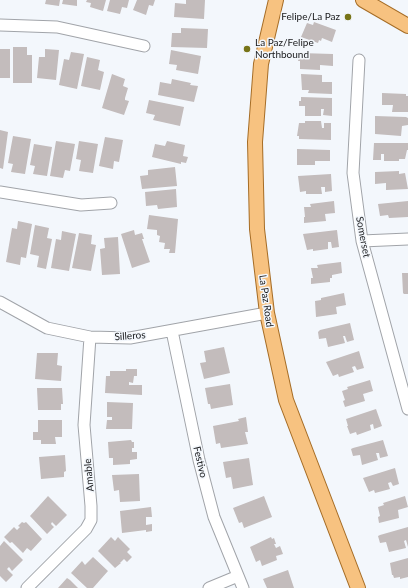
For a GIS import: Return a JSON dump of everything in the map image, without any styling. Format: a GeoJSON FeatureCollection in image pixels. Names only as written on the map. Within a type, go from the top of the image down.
{"type":"FeatureCollection","features":[{"type":"Feature","properties":{"kind":"main road","name":"La Paz Road"},"geometry":{"type":"LineString","coordinates":[[276,0],[261,64],[256,142],[257,229],[267,314],[286,400],[358,588]]}},
{"type":"Feature","properties":{"kind":"main road"},"geometry":{"type":"LineString","coordinates":[[363,0],[408,26]]}},
{"type":"Feature","properties":{"kind":"street"},"geometry":{"type":"LineString","coordinates":[[0,25],[57,27],[144,46]]}},
{"type":"Feature","properties":{"kind":"street","name":"Somerset"},"geometry":{"type":"LineString","coordinates":[[359,60],[353,173],[362,241],[408,409]]}},
{"type":"Feature","properties":{"kind":"street"},"geometry":{"type":"LineString","coordinates":[[0,192],[81,205],[111,203]]}},
{"type":"Feature","properties":{"kind":"street"},"geometry":{"type":"LineString","coordinates":[[362,241],[408,239]]}},
{"type":"Feature","properties":{"kind":"street","name":"Silleros"},"geometry":{"type":"LineString","coordinates":[[0,302],[47,328],[90,337],[130,338],[267,314]]}},
{"type":"Feature","properties":{"kind":"street","name":"Festivo"},"geometry":{"type":"LineString","coordinates":[[172,331],[199,460],[214,517],[243,588]]}},
{"type":"Feature","properties":{"kind":"street","name":"Amable"},"geometry":{"type":"LineString","coordinates":[[27,588],[86,529],[91,520],[84,425],[90,337]]}},
{"type":"Feature","properties":{"kind":"street"},"geometry":{"type":"LineString","coordinates":[[209,588],[238,576]]}},
{"type":"Feature","properties":{"kind":"building"},"geometry":{"type":"Polygon","coordinates":[[[46,0],[60,0],[59,6],[45,4],[46,0]]]}},
{"type":"Feature","properties":{"kind":"building"},"geometry":{"type":"Polygon","coordinates":[[[63,0],[77,0],[77,6],[62,4],[63,0]]]}},
{"type":"Feature","properties":{"kind":"building"},"geometry":{"type":"Polygon","coordinates":[[[87,0],[106,0],[103,11],[90,7],[91,3],[86,2],[87,0]]]}},
{"type":"Feature","properties":{"kind":"building"},"geometry":{"type":"Polygon","coordinates":[[[110,0],[129,0],[127,8],[122,7],[120,14],[107,11],[110,0]]]}},
{"type":"Feature","properties":{"kind":"building"},"geometry":{"type":"Polygon","coordinates":[[[137,0],[155,0],[153,6],[149,5],[146,15],[133,10],[137,0]]]}},
{"type":"Feature","properties":{"kind":"building"},"geometry":{"type":"Polygon","coordinates":[[[186,0],[205,0],[204,19],[174,17],[175,3],[186,4],[186,0]]]}},
{"type":"Feature","properties":{"kind":"building"},"geometry":{"type":"Polygon","coordinates":[[[314,22],[336,30],[332,42],[322,38],[318,43],[301,37],[307,23],[313,25],[314,22]]]}},
{"type":"Feature","properties":{"kind":"building"},"geometry":{"type":"Polygon","coordinates":[[[181,28],[208,29],[207,48],[171,47],[172,33],[181,33],[181,28]]]}},
{"type":"Feature","properties":{"kind":"building"},"geometry":{"type":"Polygon","coordinates":[[[13,47],[27,47],[27,55],[32,55],[32,83],[13,83],[13,47]]]}},
{"type":"Feature","properties":{"kind":"building"},"geometry":{"type":"Polygon","coordinates":[[[0,49],[10,49],[10,78],[0,78],[0,49]]]}},
{"type":"Feature","properties":{"kind":"building"},"geometry":{"type":"Polygon","coordinates":[[[45,49],[59,50],[56,80],[37,78],[39,57],[45,57],[45,49]]]}},
{"type":"Feature","properties":{"kind":"building"},"geometry":{"type":"Polygon","coordinates":[[[171,50],[201,56],[198,74],[176,70],[177,65],[169,64],[171,50]]]}},
{"type":"Feature","properties":{"kind":"building"},"geometry":{"type":"Polygon","coordinates":[[[71,52],[84,54],[77,89],[59,85],[64,59],[69,60],[71,52]]]}},
{"type":"Feature","properties":{"kind":"building"},"geometry":{"type":"Polygon","coordinates":[[[300,53],[333,54],[333,66],[320,65],[320,70],[300,69],[300,61],[298,61],[300,53]]]}},
{"type":"Feature","properties":{"kind":"building"},"geometry":{"type":"Polygon","coordinates":[[[87,57],[100,60],[98,70],[104,72],[100,90],[81,86],[87,57]]]}},
{"type":"Feature","properties":{"kind":"building"},"geometry":{"type":"Polygon","coordinates":[[[112,74],[125,79],[123,86],[128,88],[125,100],[129,101],[124,115],[102,108],[112,74]]]}},
{"type":"Feature","properties":{"kind":"building"},"geometry":{"type":"Polygon","coordinates":[[[301,74],[322,75],[322,82],[332,82],[332,94],[308,93],[309,90],[302,90],[301,74]]]}},
{"type":"Feature","properties":{"kind":"building"},"geometry":{"type":"Polygon","coordinates":[[[172,79],[198,86],[194,102],[158,95],[160,82],[171,84],[172,79]]]}},
{"type":"Feature","properties":{"kind":"building"},"geometry":{"type":"Polygon","coordinates":[[[382,93],[406,94],[406,96],[408,96],[408,112],[392,112],[393,105],[382,105],[382,93]]]}},
{"type":"Feature","properties":{"kind":"building"},"geometry":{"type":"Polygon","coordinates":[[[301,97],[332,98],[332,116],[323,115],[324,109],[321,109],[321,116],[305,116],[305,106],[299,106],[301,97]]]}},
{"type":"Feature","properties":{"kind":"building"},"geometry":{"type":"Polygon","coordinates":[[[149,100],[184,107],[180,126],[153,120],[155,115],[146,113],[149,100]]]}},
{"type":"Feature","properties":{"kind":"building"},"geometry":{"type":"Polygon","coordinates":[[[375,116],[406,117],[408,118],[408,125],[402,126],[401,136],[375,134],[375,116]]]}},
{"type":"Feature","properties":{"kind":"building"},"geometry":{"type":"Polygon","coordinates":[[[305,121],[321,121],[322,128],[324,128],[324,123],[331,123],[331,140],[299,139],[299,136],[297,136],[299,123],[305,123],[305,121]]]}},
{"type":"Feature","properties":{"kind":"building"},"geometry":{"type":"Polygon","coordinates":[[[0,130],[8,132],[3,169],[0,168],[0,130]]]}},
{"type":"Feature","properties":{"kind":"building"},"geometry":{"type":"Polygon","coordinates":[[[13,136],[31,139],[25,174],[11,172],[13,164],[8,163],[13,136]]]}},
{"type":"Feature","properties":{"kind":"building"},"geometry":{"type":"Polygon","coordinates":[[[105,137],[123,140],[119,162],[114,161],[113,169],[99,166],[105,137]]]}},
{"type":"Feature","properties":{"kind":"building"},"geometry":{"type":"Polygon","coordinates":[[[56,141],[75,144],[70,171],[65,170],[63,178],[50,176],[56,141]]]}},
{"type":"Feature","properties":{"kind":"building"},"geometry":{"type":"Polygon","coordinates":[[[79,141],[98,144],[93,173],[79,171],[81,160],[76,159],[79,141]]]}},
{"type":"Feature","properties":{"kind":"building"},"geometry":{"type":"Polygon","coordinates":[[[167,141],[185,145],[183,156],[188,157],[186,163],[181,162],[181,164],[152,157],[155,144],[165,146],[167,141]]]}},
{"type":"Feature","properties":{"kind":"building"},"geometry":{"type":"Polygon","coordinates":[[[374,143],[408,143],[408,150],[405,159],[399,159],[399,161],[384,161],[384,154],[381,154],[381,160],[373,160],[374,143]]]}},
{"type":"Feature","properties":{"kind":"building"},"geometry":{"type":"Polygon","coordinates":[[[34,144],[52,147],[47,176],[33,174],[35,166],[30,165],[34,144]]]}},
{"type":"Feature","properties":{"kind":"building"},"geometry":{"type":"Polygon","coordinates":[[[297,149],[330,150],[330,161],[315,161],[315,165],[297,165],[297,149]]]}},
{"type":"Feature","properties":{"kind":"building"},"geometry":{"type":"Polygon","coordinates":[[[175,167],[177,186],[142,189],[140,176],[148,175],[148,170],[175,167]]]}},
{"type":"Feature","properties":{"kind":"building"},"geometry":{"type":"Polygon","coordinates":[[[399,171],[399,174],[405,173],[408,189],[386,190],[386,183],[375,184],[375,172],[399,171]]]}},
{"type":"Feature","properties":{"kind":"building"},"geometry":{"type":"Polygon","coordinates":[[[331,174],[332,191],[325,192],[325,187],[321,187],[322,194],[306,194],[306,191],[300,192],[298,176],[331,174]]]}},
{"type":"Feature","properties":{"kind":"building"},"geometry":{"type":"Polygon","coordinates":[[[176,189],[177,207],[158,209],[157,205],[146,206],[145,192],[176,189]]]}},
{"type":"Feature","properties":{"kind":"building"},"geometry":{"type":"Polygon","coordinates":[[[334,201],[335,213],[325,214],[326,221],[304,223],[304,207],[311,207],[310,204],[334,201]]]}},
{"type":"Feature","properties":{"kind":"building"},"geometry":{"type":"Polygon","coordinates":[[[408,201],[408,217],[389,218],[388,215],[380,216],[378,204],[408,201]]]}},
{"type":"Feature","properties":{"kind":"building"},"geometry":{"type":"Polygon","coordinates":[[[149,215],[178,219],[175,253],[169,253],[170,249],[164,249],[165,243],[159,242],[160,236],[157,235],[157,230],[147,229],[149,215]]]}},
{"type":"Feature","properties":{"kind":"building"},"geometry":{"type":"Polygon","coordinates":[[[18,221],[32,224],[26,258],[21,257],[20,265],[6,262],[12,228],[17,229],[18,221]]]}},
{"type":"Feature","properties":{"kind":"building"},"geometry":{"type":"Polygon","coordinates":[[[35,225],[49,228],[47,238],[52,239],[46,269],[37,267],[39,256],[30,254],[35,225]]]}},
{"type":"Feature","properties":{"kind":"building"},"geometry":{"type":"Polygon","coordinates":[[[134,230],[135,235],[142,233],[144,239],[142,239],[150,262],[132,268],[121,234],[134,230]]]}},
{"type":"Feature","properties":{"kind":"building"},"geometry":{"type":"Polygon","coordinates":[[[337,230],[339,247],[332,248],[331,242],[328,242],[328,249],[313,251],[313,249],[307,250],[303,234],[337,230]]]}},
{"type":"Feature","properties":{"kind":"building"},"geometry":{"type":"Polygon","coordinates":[[[62,231],[76,234],[69,271],[51,268],[56,239],[61,240],[62,231]]]}},
{"type":"Feature","properties":{"kind":"building"},"geometry":{"type":"Polygon","coordinates":[[[79,233],[92,235],[91,244],[96,245],[91,271],[72,268],[79,233]]]}},
{"type":"Feature","properties":{"kind":"building"},"geometry":{"type":"Polygon","coordinates":[[[118,237],[120,274],[102,275],[100,249],[105,248],[104,238],[118,237]]]}},
{"type":"Feature","properties":{"kind":"building"},"geometry":{"type":"Polygon","coordinates":[[[341,262],[342,273],[332,275],[330,282],[311,284],[311,278],[313,278],[311,268],[318,268],[317,265],[341,262]]]}},
{"type":"Feature","properties":{"kind":"building"},"geometry":{"type":"Polygon","coordinates":[[[402,273],[408,273],[408,294],[403,293],[402,273]]]}},
{"type":"Feature","properties":{"kind":"building"},"geometry":{"type":"Polygon","coordinates":[[[344,293],[346,305],[336,307],[337,314],[316,317],[315,301],[321,300],[321,298],[344,293]]]}},
{"type":"Feature","properties":{"kind":"building"},"geometry":{"type":"Polygon","coordinates":[[[350,323],[354,340],[347,342],[345,336],[343,336],[345,343],[328,347],[326,338],[319,339],[318,332],[320,330],[350,323]]]}},
{"type":"Feature","properties":{"kind":"building"},"geometry":{"type":"Polygon","coordinates":[[[224,347],[230,373],[204,379],[200,363],[206,362],[204,351],[224,347]]]}},
{"type":"Feature","properties":{"kind":"building"},"geometry":{"type":"Polygon","coordinates":[[[359,351],[364,368],[357,370],[355,366],[352,367],[354,372],[339,377],[338,374],[333,376],[326,362],[359,351]]]}},
{"type":"Feature","properties":{"kind":"building"},"geometry":{"type":"Polygon","coordinates":[[[37,353],[58,353],[57,365],[62,366],[61,381],[35,379],[37,353]]]}},
{"type":"Feature","properties":{"kind":"building"},"geometry":{"type":"Polygon","coordinates":[[[126,369],[137,369],[137,376],[134,376],[133,383],[129,382],[129,385],[142,385],[142,395],[105,393],[106,376],[110,376],[110,371],[126,371],[126,369]]]}},
{"type":"Feature","properties":{"kind":"building"},"geometry":{"type":"Polygon","coordinates":[[[370,380],[373,391],[363,394],[365,401],[345,407],[343,401],[345,400],[342,391],[348,389],[347,387],[370,380]]]}},
{"type":"Feature","properties":{"kind":"building"},"geometry":{"type":"Polygon","coordinates":[[[230,384],[233,405],[211,409],[210,404],[208,404],[205,388],[230,384]]]}},
{"type":"Feature","properties":{"kind":"building"},"geometry":{"type":"Polygon","coordinates":[[[37,388],[62,388],[63,404],[61,404],[61,410],[38,410],[37,388]]]}},
{"type":"Feature","properties":{"kind":"building"},"geometry":{"type":"Polygon","coordinates":[[[107,402],[133,403],[132,429],[106,429],[107,420],[112,420],[112,417],[107,417],[107,402]]]}},
{"type":"Feature","properties":{"kind":"building"},"geometry":{"type":"Polygon","coordinates":[[[376,409],[382,426],[374,429],[373,424],[370,425],[371,430],[357,435],[356,432],[350,434],[346,419],[376,409]]]}},
{"type":"Feature","properties":{"kind":"building"},"geometry":{"type":"Polygon","coordinates":[[[246,417],[248,432],[245,432],[248,444],[221,448],[220,443],[216,444],[213,426],[239,421],[238,419],[246,417]]]}},
{"type":"Feature","properties":{"kind":"building"},"geometry":{"type":"Polygon","coordinates":[[[38,420],[62,420],[62,437],[55,437],[56,444],[41,444],[41,440],[33,440],[33,432],[38,432],[38,420]]]}},
{"type":"Feature","properties":{"kind":"building"},"geometry":{"type":"Polygon","coordinates":[[[131,440],[134,442],[132,452],[137,452],[137,459],[130,460],[130,464],[113,465],[113,458],[109,458],[108,442],[131,440]]]}},
{"type":"Feature","properties":{"kind":"building"},"geometry":{"type":"Polygon","coordinates":[[[383,440],[388,456],[380,458],[379,453],[376,453],[378,460],[362,465],[360,455],[353,456],[351,449],[383,440]]]}},
{"type":"Feature","properties":{"kind":"building"},"geometry":{"type":"Polygon","coordinates":[[[65,455],[66,471],[64,472],[64,477],[41,479],[39,457],[65,455]]]}},
{"type":"Feature","properties":{"kind":"building"},"geometry":{"type":"Polygon","coordinates":[[[249,458],[253,485],[233,489],[231,477],[226,478],[223,462],[249,458]]]}},
{"type":"Feature","properties":{"kind":"building"},"geometry":{"type":"Polygon","coordinates":[[[395,468],[399,484],[393,486],[391,482],[388,483],[390,489],[375,493],[374,490],[369,492],[363,478],[395,468]]]}},
{"type":"Feature","properties":{"kind":"building"},"geometry":{"type":"Polygon","coordinates":[[[139,474],[140,501],[120,502],[119,490],[114,491],[112,475],[139,474]]]}},
{"type":"Feature","properties":{"kind":"building"},"geometry":{"type":"Polygon","coordinates":[[[48,496],[67,515],[56,526],[52,522],[51,524],[54,527],[47,534],[30,516],[48,496]]]}},
{"type":"Feature","properties":{"kind":"building"},"geometry":{"type":"Polygon","coordinates":[[[264,496],[272,517],[244,528],[242,522],[239,523],[233,508],[264,496]]]}},
{"type":"Feature","properties":{"kind":"building"},"geometry":{"type":"Polygon","coordinates":[[[405,496],[408,507],[398,510],[399,518],[379,523],[378,517],[380,516],[378,507],[384,505],[383,503],[405,496]]]}},
{"type":"Feature","properties":{"kind":"building"},"geometry":{"type":"Polygon","coordinates":[[[151,507],[152,517],[146,517],[146,525],[152,524],[152,531],[146,532],[146,530],[122,533],[120,511],[151,507]]]}},
{"type":"Feature","properties":{"kind":"building"},"geometry":{"type":"Polygon","coordinates":[[[22,522],[26,522],[42,539],[31,551],[27,548],[23,553],[12,542],[10,543],[4,537],[14,527],[17,530],[20,527],[18,526],[22,522]]]}},
{"type":"Feature","properties":{"kind":"building"},"geometry":{"type":"Polygon","coordinates":[[[408,527],[408,547],[406,540],[404,541],[406,548],[389,552],[386,542],[380,543],[378,536],[408,527]]]}},
{"type":"Feature","properties":{"kind":"building"},"geometry":{"type":"Polygon","coordinates":[[[111,537],[115,541],[118,537],[130,549],[127,552],[132,557],[127,562],[124,559],[115,568],[98,551],[111,537]]]}},
{"type":"Feature","properties":{"kind":"building"},"geometry":{"type":"Polygon","coordinates":[[[271,537],[272,539],[274,538],[276,548],[280,546],[283,554],[276,556],[277,560],[262,566],[260,560],[256,562],[250,547],[271,537]]]}},
{"type":"Feature","properties":{"kind":"building"},"geometry":{"type":"Polygon","coordinates":[[[4,541],[23,560],[12,571],[9,567],[7,569],[13,575],[6,582],[0,576],[0,546],[4,541]]]}},
{"type":"Feature","properties":{"kind":"building"},"geometry":{"type":"Polygon","coordinates":[[[93,557],[108,571],[93,588],[87,588],[71,573],[82,561],[85,565],[93,557]]]}},
{"type":"Feature","properties":{"kind":"building"},"geometry":{"type":"Polygon","coordinates":[[[408,558],[408,577],[400,579],[400,577],[394,578],[390,563],[408,558]]]}},
{"type":"Feature","properties":{"kind":"building"},"geometry":{"type":"Polygon","coordinates":[[[288,570],[294,588],[267,588],[263,579],[288,570]]]}},
{"type":"Feature","properties":{"kind":"building"},"geometry":{"type":"Polygon","coordinates":[[[67,578],[70,580],[78,588],[58,588],[67,578]]]}},
{"type":"Feature","properties":{"kind":"place","name":"Felipe/La Paz"},"geometry":{"type":"Point","coordinates":[348,17]}},
{"type":"Feature","properties":{"kind":"place","name":"La Paz/Felipe Northbound"},"geometry":{"type":"Point","coordinates":[247,49]}}]}
